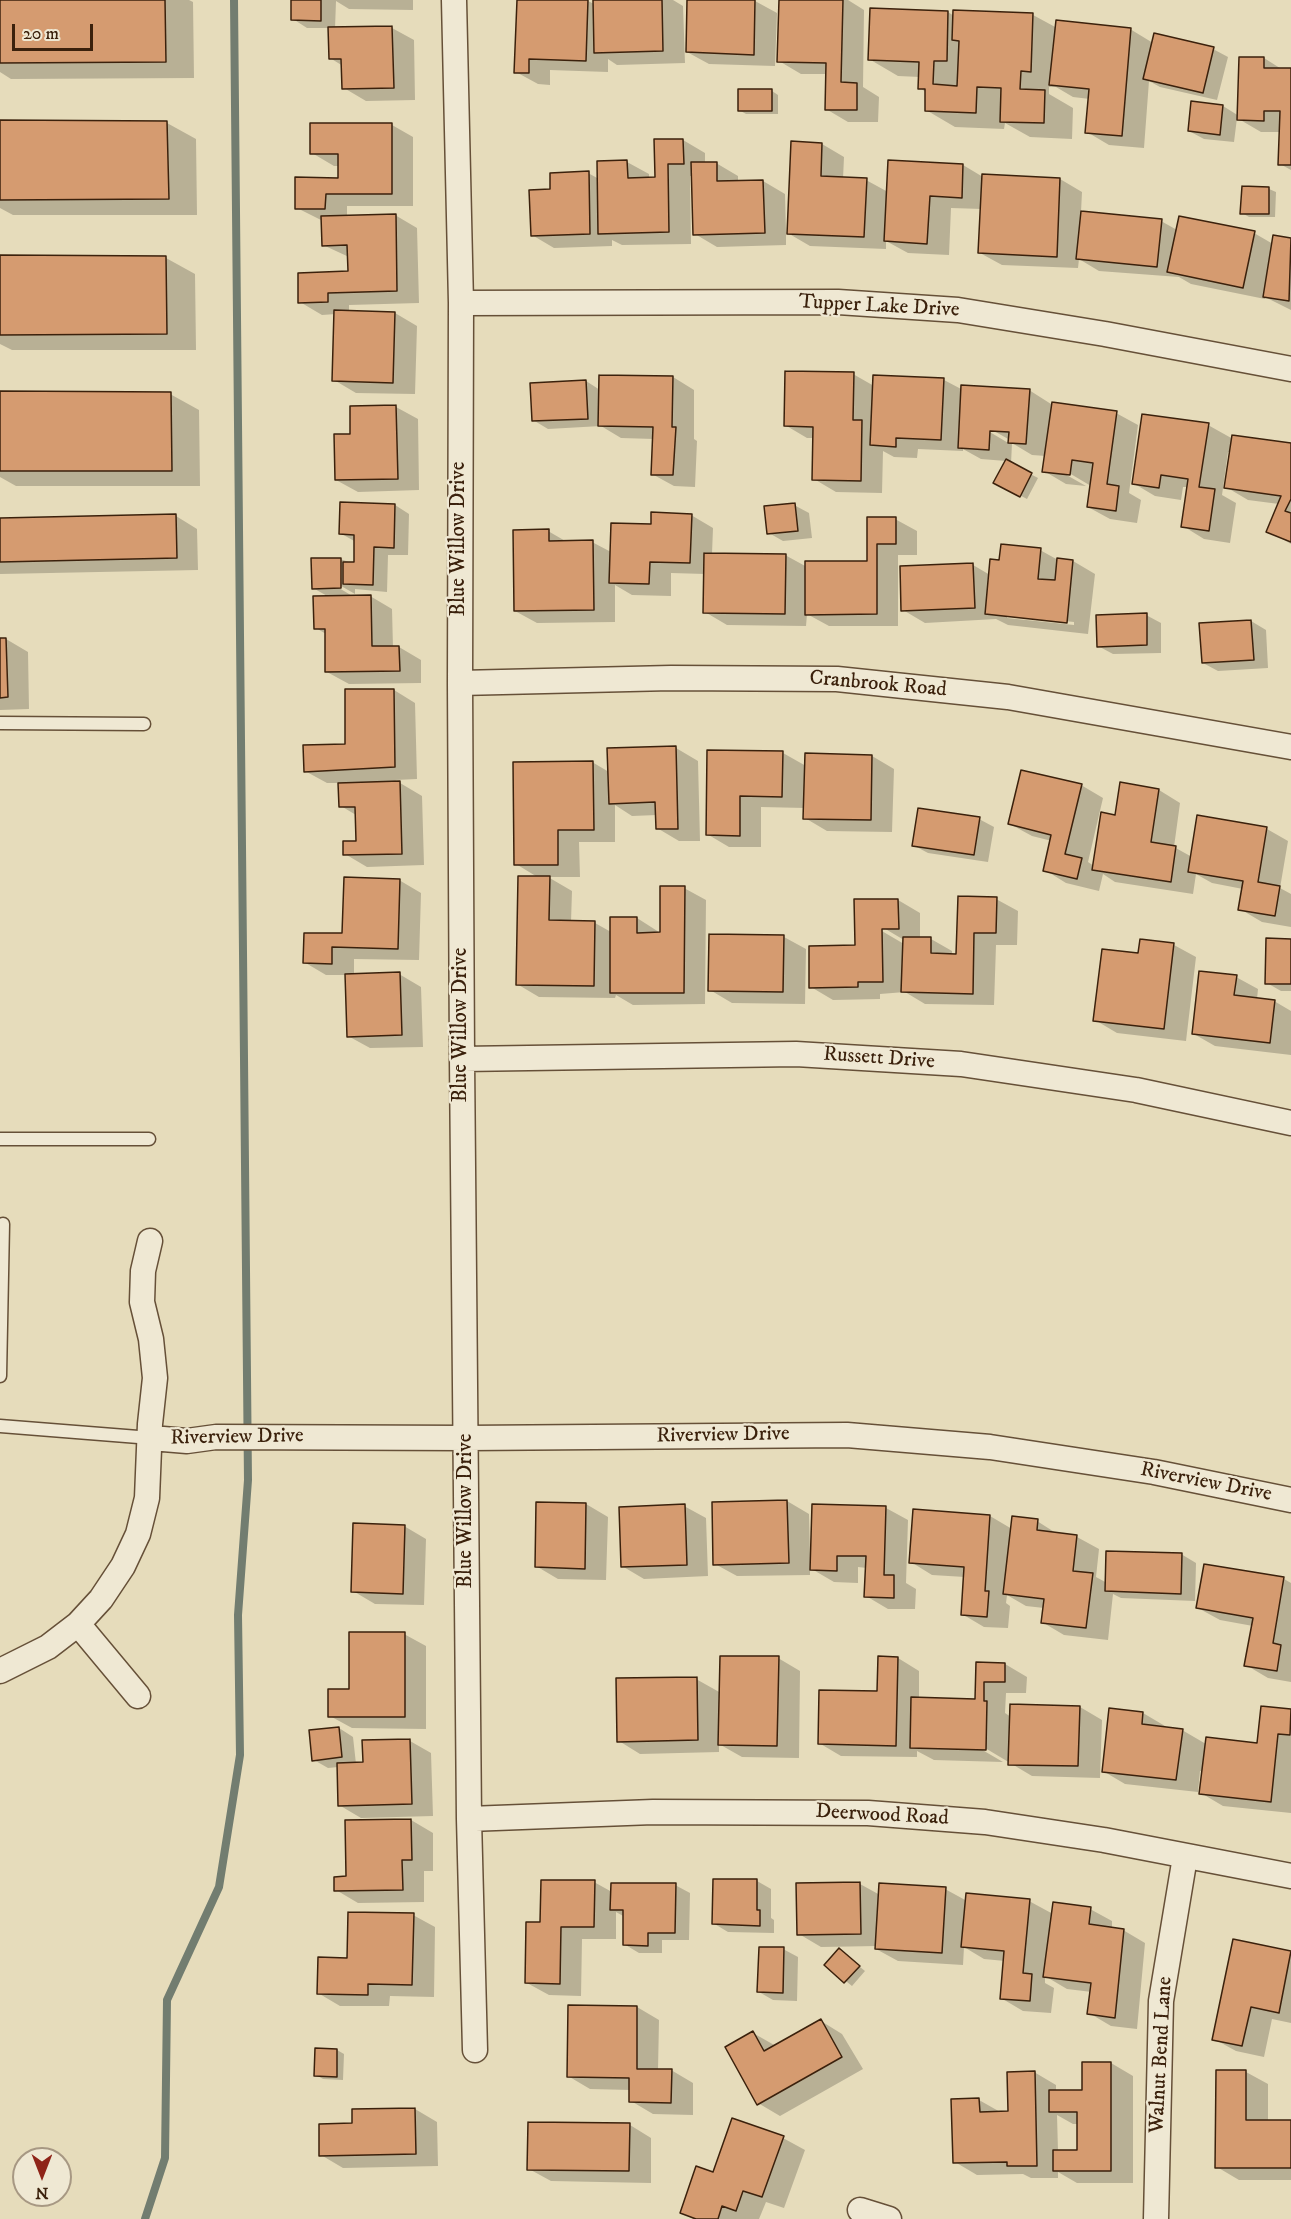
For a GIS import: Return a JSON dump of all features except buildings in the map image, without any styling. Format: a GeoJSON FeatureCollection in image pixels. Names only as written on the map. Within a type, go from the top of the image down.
{"type":"FeatureCollection","features":[{"type":"Feature","properties":{"kind":"street","name":"Blue Willow Drive"},"geometry":{"type":"LineString","coordinates":[[454,0],[461,303],[462,1059],[469,1819],[475,2050]]}},
{"type":"Feature","properties":{"kind":"street","name":"Tupper Lake Drive"},"geometry":{"type":"LineString","coordinates":[[461,303],[838,302],[958,310],[1105,334],[1291,369]]}},
{"type":"Feature","properties":{"kind":"street","name":"Cranbrook Road"},"geometry":{"type":"LineString","coordinates":[[460,683],[671,678],[837,679],[1008,697],[1291,747]]}},
{"type":"Feature","properties":{"kind":"street","name":"Russett Drive"},"geometry":{"type":"LineString","coordinates":[[462,1059],[796,1054],[961,1064],[1136,1090],[1291,1123]]}},
{"type":"Feature","properties":{"kind":"street"},"geometry":{"type":"LineString","coordinates":[[0,1671],[48,1647],[78,1624],[101,1599],[123,1566],[138,1534],[147,1498],[155,1378],[151,1339],[141,1302],[143,1271],[150,1241]]}},
{"type":"Feature","properties":{"kind":"street","name":"Riverview Drive"},"geometry":{"type":"LineString","coordinates":[[150,1438],[187,1441],[216,1437],[847,1435],[1013,1450],[1154,1472],[1291,1500]]}},
{"type":"Feature","properties":{"kind":"street"},"geometry":{"type":"LineString","coordinates":[[78,1624],[138,1695]]}},
{"type":"Feature","properties":{"kind":"street","name":"Deerwood Road"},"geometry":{"type":"LineString","coordinates":[[469,1819],[653,1812],[867,1813],[985,1822],[1104,1840],[1291,1876]]}},
{"type":"Feature","properties":{"kind":"street","name":"Walnut Bend Lane"},"geometry":{"type":"LineString","coordinates":[[1156,2219],[1161,2001],[1185,1857]]}},
{"type":"Feature","properties":{"kind":"street"},"geometry":{"type":"LineString","coordinates":[[860,2210],[890,2219]]}},
{"type":"Feature","properties":{"kind":"lane"},"geometry":{"type":"LineString","coordinates":[[0,723],[144,724]]}},
{"type":"Feature","properties":{"kind":"lane"},"geometry":{"type":"LineString","coordinates":[[0,1139],[148,1139]]}},
{"type":"Feature","properties":{"kind":"lane"},"geometry":{"type":"LineString","coordinates":[[0,1376],[3,1224]]}},
{"type":"Feature","properties":{"kind":"lane"},"geometry":{"type":"LineString","coordinates":[[0,1426],[150,1438]]}},
{"type":"Feature","properties":{"kind":"waterway"},"geometry":{"type":"LineString","coordinates":[[145,2219],[165,2158],[167,2000],[219,1887],[240,1755],[238,1615],[248,1480],[234,0]]}}]}
